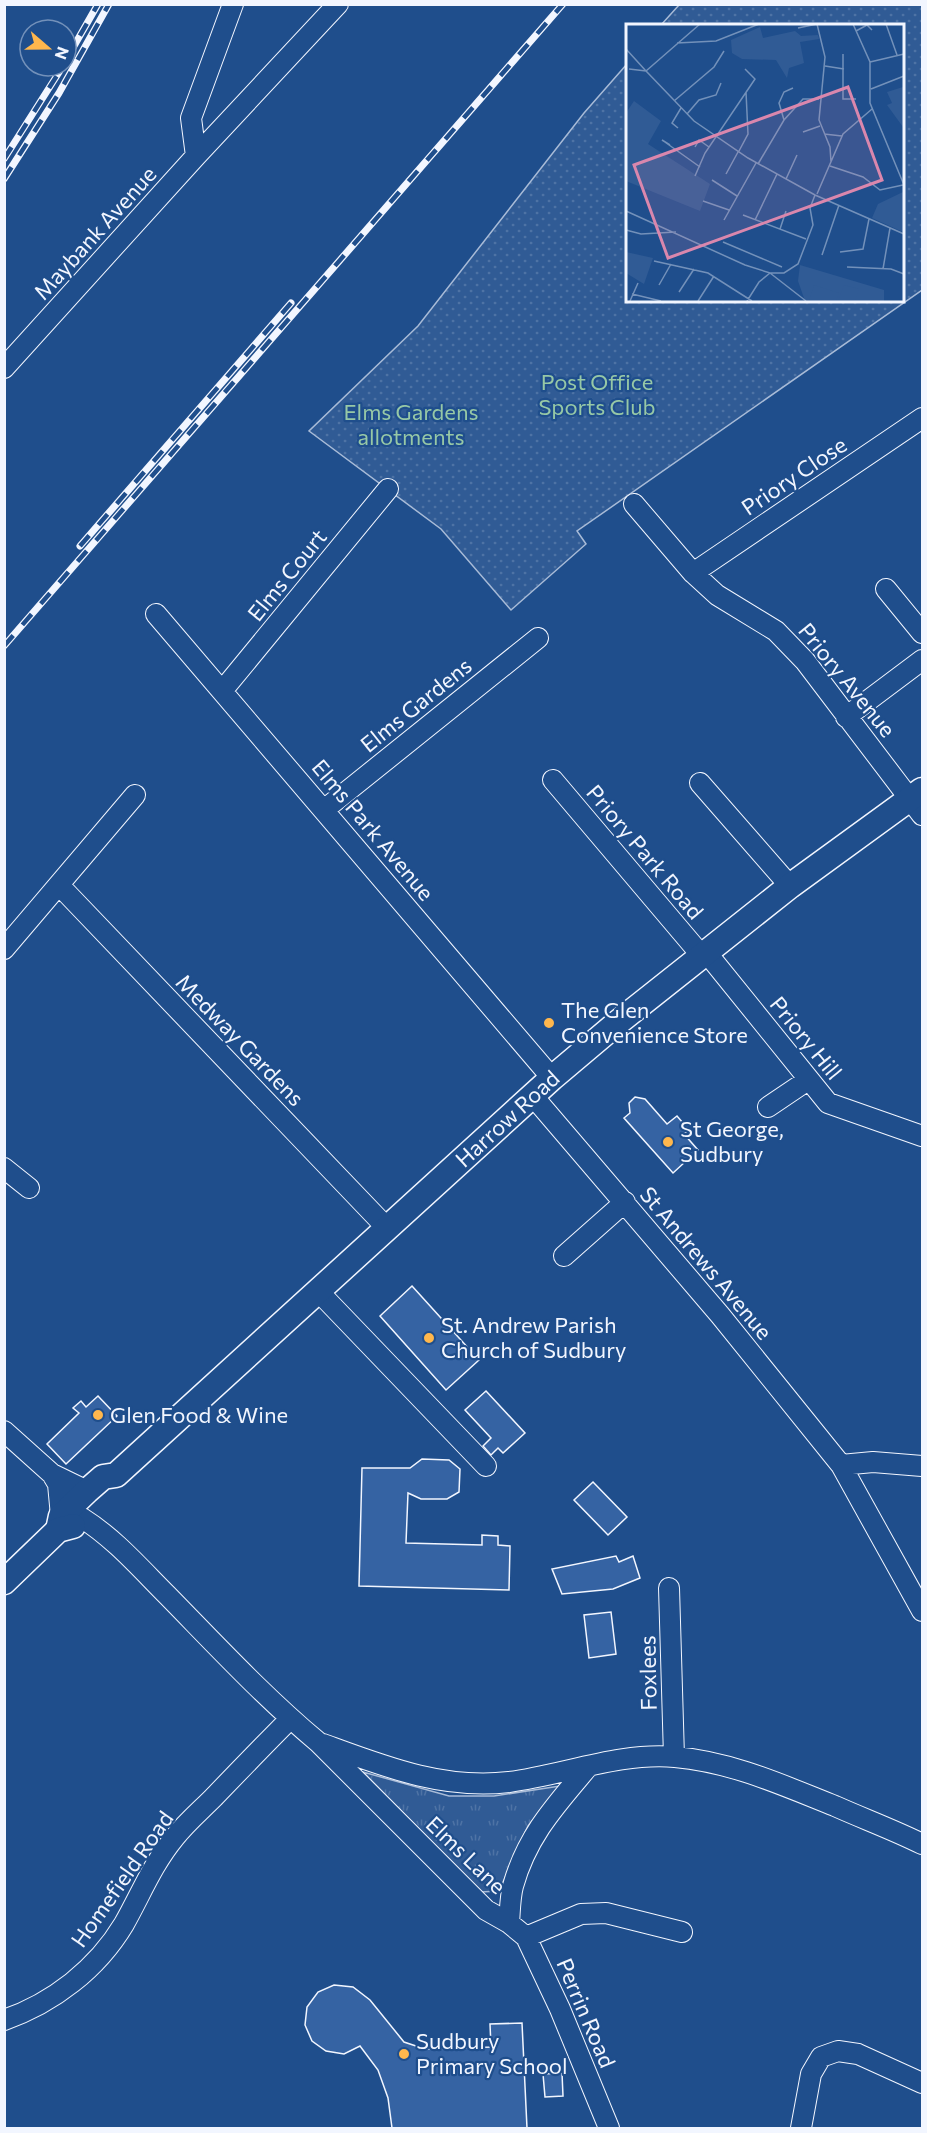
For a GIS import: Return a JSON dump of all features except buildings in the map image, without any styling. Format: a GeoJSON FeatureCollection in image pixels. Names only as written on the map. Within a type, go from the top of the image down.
{"type":"FeatureCollection","features":[{"type":"Feature","properties":{"kind":"main road","name":"Harrow Road"},"geometry":{"type":"LineString","coordinates":[[67,1521],[87,1491],[103,1477],[116,1476],[317,1290],[552,1078],[790,886],[919,801]]}},
{"type":"Feature","properties":{"kind":"main road","name":"Harrow Road"},"geometry":{"type":"LineString","coordinates":[[4,1582],[67,1521],[114,1489],[116,1476]]}},
{"type":"Feature","properties":{"kind":"street"},"geometry":{"type":"LineString","coordinates":[[196,156],[191,118],[232,4]]}},
{"type":"Feature","properties":{"kind":"street","name":"Maybank Avenue"},"geometry":{"type":"LineString","coordinates":[[4,368],[196,156],[338,4]]}},
{"type":"Feature","properties":{"kind":"street","name":"Priory Close"},"geometry":{"type":"LineString","coordinates":[[693,573],[922,418]]}},
{"type":"Feature","properties":{"kind":"street","name":"Elms Court"},"geometry":{"type":"LineString","coordinates":[[222,692],[388,489]]}},
{"type":"Feature","properties":{"kind":"street","name":"Priory Avenue"},"geometry":{"type":"LineString","coordinates":[[634,504],[693,573],[717,596],[777,631],[805,661],[846,717],[919,801]]}},
{"type":"Feature","properties":{"kind":"street"},"geometry":{"type":"LineString","coordinates":[[886,589],[922,633]]}},
{"type":"Feature","properties":{"kind":"street","name":"Elms Park Avenue"},"geometry":{"type":"LineString","coordinates":[[156,614],[325,809],[552,1078]]}},
{"type":"Feature","properties":{"kind":"street","name":"Elms Gardens"},"geometry":{"type":"LineString","coordinates":[[325,809],[538,638]]}},
{"type":"Feature","properties":{"kind":"street"},"geometry":{"type":"LineString","coordinates":[[846,717],[922,660]]}},
{"type":"Feature","properties":{"kind":"street","name":"Priory Park Road"},"geometry":{"type":"LineString","coordinates":[[553,780],[704,954]]}},
{"type":"Feature","properties":{"kind":"street"},"geometry":{"type":"LineString","coordinates":[[700,783],[790,886]]}},
{"type":"Feature","properties":{"kind":"street"},"geometry":{"type":"LineString","coordinates":[[4,949],[135,795]]}},
{"type":"Feature","properties":{"kind":"street","name":"Medway Gardens"},"geometry":{"type":"LineString","coordinates":[[59,885],[387,1228]]}},
{"type":"Feature","properties":{"kind":"street","name":"Priory Hill"},"geometry":{"type":"LineString","coordinates":[[704,954],[828,1103],[922,1136]]}},
{"type":"Feature","properties":{"kind":"street"},"geometry":{"type":"LineString","coordinates":[[768,1107],[808,1080]]}},
{"type":"Feature","properties":{"kind":"street","name":"St Andrews Avenue"},"geometry":{"type":"LineString","coordinates":[[532,1095],[720,1315],[841,1465],[922,1611]]}},
{"type":"Feature","properties":{"kind":"street"},"geometry":{"type":"LineString","coordinates":[[4,1168],[29,1188]]}},
{"type":"Feature","properties":{"kind":"street"},"geometry":{"type":"LineString","coordinates":[[564,1256],[625,1203]]}},
{"type":"Feature","properties":{"kind":"street"},"geometry":{"type":"LineString","coordinates":[[317,1290],[486,1466]]}},
{"type":"Feature","properties":{"kind":"street"},"geometry":{"type":"LineString","coordinates":[[4,1431],[52,1474],[87,1491]]}},
{"type":"Feature","properties":{"kind":"street"},"geometry":{"type":"LineString","coordinates":[[841,1465],[873,1462],[922,1466]]}},
{"type":"Feature","properties":{"kind":"street"},"geometry":{"type":"LineString","coordinates":[[52,1474],[58,1484],[67,1521]]}},
{"type":"Feature","properties":{"kind":"street","name":"Elms Lane"},"geometry":{"type":"LineString","coordinates":[[67,1521],[105,1535],[290,1719],[318,1742],[486,1910],[509,1923],[513,1887],[525,1854],[540,1825],[587,1767]]}},
{"type":"Feature","properties":{"kind":"street","name":"Foxlees"},"geometry":{"type":"LineString","coordinates":[[669,1588],[674,1757]]}},
{"type":"Feature","properties":{"kind":"street","name":"Homefield Road"},"geometry":{"type":"LineString","coordinates":[[4,2020],[24,2013],[88,1970],[108,1948],[124,1924],[146,1879],[175,1837],[290,1719]]}},
{"type":"Feature","properties":{"kind":"street","name":"Elms Lane"},"geometry":{"type":"LineString","coordinates":[[318,1742],[395,1771],[454,1783],[507,1782],[630,1757],[674,1757],[727,1765],[918,1835]]}},
{"type":"Feature","properties":{"kind":"street"},"geometry":{"type":"LineString","coordinates":[[526,1937],[581,1914],[606,1913],[682,1932]]}},
{"type":"Feature","properties":{"kind":"street","name":"Perrin Road"},"geometry":{"type":"LineString","coordinates":[[509,1923],[526,1937],[560,2008],[609,2128]]}},
{"type":"Feature","properties":{"kind":"street"},"geometry":{"type":"LineString","coordinates":[[801,2128],[811,2074],[821,2057],[838,2051],[858,2054],[922,2083]]}},
{"type":"Feature","properties":{"kind":"green space","name":"Post Office Sports Club"},"geometry":{"type":"Polygon","coordinates":[[[679,5],[922,5],[922,290],[577,531],[586,544],[511,610],[441,529],[309,431],[418,326],[584,113],[626,65],[626,302],[903,302],[903,24],[662,24],[679,5]]]}},
{"type":"Feature","properties":{"kind":"green space"},"geometry":{"type":"Polygon","coordinates":[[[363,1772],[449,1796],[494,1796],[560,1786],[528,1826],[499,1891],[481,1892],[363,1772]]]}},
{"type":"Feature","properties":{"kind":"railway"},"geometry":{"type":"LineString","coordinates":[[78,39],[98,4]]}},
{"type":"Feature","properties":{"kind":"railway"},"geometry":{"type":"LineString","coordinates":[[4,179],[59,93],[109,4]]}},
{"type":"Feature","properties":{"kind":"railway"},"geometry":{"type":"LineString","coordinates":[[4,646],[563,4]]}},
{"type":"Feature","properties":{"kind":"railway"},"geometry":{"type":"LineString","coordinates":[[4,159],[55,78]]}},
{"type":"Feature","properties":{"kind":"railway"},"geometry":{"type":"LineString","coordinates":[[80,546],[291,303]]}},
{"type":"Feature","properties":{"kind":"place","name":"The Glen Convenience Store"},"geometry":{"type":"Point","coordinates":[549,1023]}},
{"type":"Feature","properties":{"kind":"place","name":"St George, Sudbury"},"geometry":{"type":"Point","coordinates":[668,1142]}},
{"type":"Feature","properties":{"kind":"place","name":"St. Andrew Parish Church of Sudbury"},"geometry":{"type":"Point","coordinates":[429,1338]}},
{"type":"Feature","properties":{"kind":"place","name":"Glen Food & Wine"},"geometry":{"type":"Point","coordinates":[98,1415]}},
{"type":"Feature","properties":{"kind":"place","name":"Sudbury Primary School"},"geometry":{"type":"Point","coordinates":[404,2054]}},
{"type":"Feature","properties":{"kind":"park label","name":"Elms Gardens allotments"},"geometry":{"type":"Point","coordinates":[411,425]}}]}
